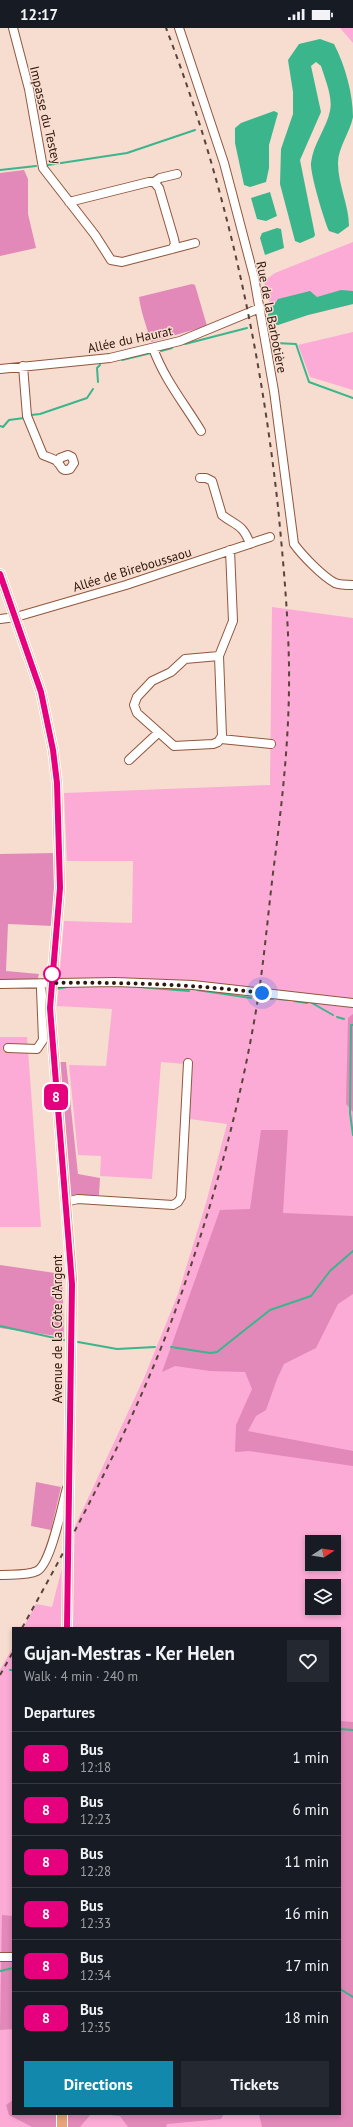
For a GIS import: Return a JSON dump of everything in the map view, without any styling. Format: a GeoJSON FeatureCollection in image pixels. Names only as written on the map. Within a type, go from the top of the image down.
{"type":"FeatureCollection","features":[{"type":"Feature","properties":{"kind":"main road","name":"Avenue de la Côte d'Argent"},"geometry":{"type":"LineString","coordinates":[[0,574],[42,695],[53,750],[57,783],[60,888],[47,1039],[65,1202],[72,1299],[67,1627]]}},
{"type":"Feature","properties":{"kind":"main road"},"geometry":{"type":"LineString","coordinates":[[62,2115],[62,2127]]}},
{"type":"Feature","properties":{"kind":"street","name":"Impasse du Testey"},"geometry":{"type":"LineString","coordinates":[[13,28],[29,90],[43,168],[95,235],[111,260],[122,262],[195,243]]}},
{"type":"Feature","properties":{"kind":"street","name":"Rue de la Barbotière"},"geometry":{"type":"LineString","coordinates":[[179,28],[224,164],[253,274],[274,391],[294,544],[302,554],[333,582],[353,584]]}},
{"type":"Feature","properties":{"kind":"street"},"geometry":{"type":"LineString","coordinates":[[69,202],[154,182],[160,178],[176,174]]}},
{"type":"Feature","properties":{"kind":"street"},"geometry":{"type":"LineString","coordinates":[[154,182],[159,188],[174,239],[175,244],[172,249]]}},
{"type":"Feature","properties":{"kind":"street","name":"Allée du Haurat"},"geometry":{"type":"LineString","coordinates":[[0,369],[110,358],[153,348],[204,332],[260,308]]}},
{"type":"Feature","properties":{"kind":"street"},"geometry":{"type":"LineString","coordinates":[[153,348],[159,365],[170,386],[201,431]]}},
{"type":"Feature","properties":{"kind":"street"},"geometry":{"type":"LineString","coordinates":[[23,366],[27,416],[43,455],[58,463]]}},
{"type":"Feature","properties":{"kind":"street"},"geometry":{"type":"LineString","coordinates":[[200,478],[206,478],[212,481],[222,515],[247,533],[250,544]]}},
{"type":"Feature","properties":{"kind":"street","name":"Allée de Bireboussaou"},"geometry":{"type":"LineString","coordinates":[[0,619],[16,617],[122,586],[270,538]]}},
{"type":"Feature","properties":{"kind":"street"},"geometry":{"type":"LineString","coordinates":[[221,739],[223,732],[219,656],[233,621],[230,550]]}},
{"type":"Feature","properties":{"kind":"street"},"geometry":{"type":"LineString","coordinates":[[219,656],[185,659],[171,672],[152,681],[137,696],[134,700],[136,710],[169,743],[180,747],[213,744],[221,739],[271,744]]}},
{"type":"Feature","properties":{"kind":"street"},"geometry":{"type":"LineString","coordinates":[[129,760],[158,733]]}},
{"type":"Feature","properties":{"kind":"street"},"geometry":{"type":"LineString","coordinates":[[0,984],[115,982],[193,985],[353,1003]]}},
{"type":"Feature","properties":{"kind":"street"},"geometry":{"type":"LineString","coordinates":[[8,1048],[37,1048],[47,1039],[41,989]]}},
{"type":"Feature","properties":{"kind":"street"},"geometry":{"type":"LineString","coordinates":[[65,1202],[78,1199],[172,1205],[178,1202],[181,1197],[188,1063]]}},
{"type":"Feature","properties":{"kind":"street"},"geometry":{"type":"LineString","coordinates":[[0,1575],[39,1570],[50,1553],[69,1481]]}},
{"type":"Feature","properties":{"kind":"street"},"geometry":{"type":"LineString","coordinates":[[56,1526],[68,1524]]}},
{"type":"Feature","properties":{"kind":"street"},"geometry":{"type":"LineString","coordinates":[[54,1537],[58,1534],[68,1534]]}},
{"type":"Feature","properties":{"kind":"street"},"geometry":{"type":"LineString","coordinates":[[0,1956],[12,1958]]}},
{"type":"Feature","properties":{"kind":"shaded area"},"geometry":{"type":"Polygon","coordinates":[[[340,28],[353,28],[353,43],[340,28]]]}},
{"type":"Feature","properties":{"kind":"shaded area"},"geometry":{"type":"Polygon","coordinates":[[[320,39],[334,44],[345,70],[352,99],[353,117],[340,152],[338,163],[338,171],[349,218],[349,226],[338,234],[329,231],[311,168],[314,149],[326,123],[331,106],[328,88],[321,66],[316,62],[311,66],[321,112],[300,160],[315,235],[314,237],[300,243],[295,241],[280,184],[281,149],[293,114],[293,92],[288,60],[299,44],[320,39]]]}},
{"type":"Feature","properties":{"kind":"shaded area"},"geometry":{"type":"Polygon","coordinates":[[[274,111],[278,113],[269,145],[269,168],[266,182],[250,187],[244,185],[235,143],[235,128],[241,123],[274,111]]]}},
{"type":"Feature","properties":{"kind":"shaded area"},"geometry":{"type":"Polygon","coordinates":[[[24,170],[28,179],[28,214],[36,248],[0,256],[0,173],[24,170]]]}},
{"type":"Feature","properties":{"kind":"shaded area"},"geometry":{"type":"Polygon","coordinates":[[[270,192],[277,216],[266,221],[257,219],[251,198],[270,192]]]}},
{"type":"Feature","properties":{"kind":"shaded area"},"geometry":{"type":"Polygon","coordinates":[[[277,228],[281,229],[284,248],[265,255],[260,238],[262,233],[277,228]]]}},
{"type":"Feature","properties":{"kind":"shaded area"},"geometry":{"type":"Polygon","coordinates":[[[353,242],[353,304],[308,315],[278,325],[269,324],[270,305],[264,281],[275,273],[353,242]]]}},
{"type":"Feature","properties":{"kind":"shaded area"},"geometry":{"type":"Polygon","coordinates":[[[192,284],[195,285],[207,326],[151,342],[139,297],[192,284]]]}},
{"type":"Feature","properties":{"kind":"shaded area"},"geometry":{"type":"Polygon","coordinates":[[[341,290],[353,291],[353,304],[308,315],[278,325],[269,324],[268,314],[278,299],[310,291],[317,297],[341,290]]]}},
{"type":"Feature","properties":{"kind":"shaded area"},"geometry":{"type":"Polygon","coordinates":[[[353,332],[353,390],[310,377],[298,345],[353,332]]]}},
{"type":"Feature","properties":{"kind":"shaded area"},"geometry":{"type":"Polygon","coordinates":[[[272,607],[353,618],[353,2127],[0,2127],[0,1670],[12,1649],[12,2115],[341,2115],[341,1627],[24,1627],[36,1604],[52,1607],[70,1537],[144,1378],[178,1294],[206,1203],[227,1124],[182,1118],[185,1064],[161,1062],[152,1179],[100,1176],[101,1156],[78,1155],[69,1065],[106,1066],[112,1009],[57,1006],[64,921],[132,923],[133,861],[67,861],[64,793],[270,785],[272,607]]]}},
{"type":"Feature","properties":{"kind":"shaded area"},"geometry":{"type":"Polygon","coordinates":[[[55,853],[53,926],[8,924],[6,971],[39,974],[37,982],[0,983],[0,854],[55,853]]]}},
{"type":"Feature","properties":{"kind":"shaded area"},"geometry":{"type":"Polygon","coordinates":[[[353,1014],[353,1112],[346,1104],[348,1018],[353,1014]]]}},
{"type":"Feature","properties":{"kind":"shaded area"},"geometry":{"type":"Polygon","coordinates":[[[0,1037],[27,1037],[41,1227],[0,1227],[0,1037]]]}},
{"type":"Feature","properties":{"kind":"shaded area"},"geometry":{"type":"Polygon","coordinates":[[[58,1062],[66,1062],[78,1174],[100,1178],[99,1195],[69,1195],[58,1062]]]}},
{"type":"Feature","properties":{"kind":"shaded area"},"geometry":{"type":"Polygon","coordinates":[[[261,1130],[288,1130],[283,1213],[353,1216],[353,1294],[338,1304],[316,1348],[284,1364],[266,1410],[256,1416],[248,1431],[353,1451],[353,1466],[249,1451],[235,1452],[236,1425],[252,1389],[245,1372],[210,1371],[175,1366],[162,1372],[220,1210],[250,1209],[261,1130]]]}},
{"type":"Feature","properties":{"kind":"shaded area"},"geometry":{"type":"Polygon","coordinates":[[[0,1265],[62,1274],[64,1337],[0,1328],[0,1265]]]}},
{"type":"Feature","properties":{"kind":"shaded area"},"geometry":{"type":"Polygon","coordinates":[[[36,1482],[61,1487],[51,1530],[31,1526],[36,1482]]]}},
{"type":"Feature","properties":{"kind":"shaded area"},"geometry":{"type":"Polygon","coordinates":[[[341,1721],[353,1722],[353,2127],[262,2127],[259,2115],[341,2115],[341,1721]]]}},
{"type":"Feature","properties":{"kind":"shaded area"},"geometry":{"type":"Polygon","coordinates":[[[2,1915],[12,1916],[12,2029],[0,2030],[2,1915]]]}},
{"type":"Feature","properties":{"kind":"shaded area"},"geometry":{"type":"Polygon","coordinates":[[[12,2101],[12,2115],[90,2115],[80,2127],[32,2127],[9,2115],[6,2105],[12,2101]]]}},
{"type":"Feature","properties":{"kind":"shaded area"},"geometry":{"type":"Polygon","coordinates":[[[110,2115],[223,2115],[221,2119],[167,2124],[166,2127],[128,2127],[120,2116],[110,2115]]]}},
{"type":"Feature","properties":{"kind":"waterway"},"geometry":{"type":"LineString","coordinates":[[48,165],[127,153],[195,130]]}},
{"type":"Feature","properties":{"kind":"waterway"},"geometry":{"type":"LineString","coordinates":[[0,170],[36,166]]}},
{"type":"Feature","properties":{"kind":"waterway","name":"Allée du Haurat"},"geometry":{"type":"LineString","coordinates":[[185,344],[247,328]]}},
{"type":"Feature","properties":{"kind":"waterway"},"geometry":{"type":"LineString","coordinates":[[275,343],[296,344],[309,382],[353,398]]}},
{"type":"Feature","properties":{"kind":"waterway"},"geometry":{"type":"LineString","coordinates":[[161,351],[172,348]]}},
{"type":"Feature","properties":{"kind":"waterway"},"geometry":{"type":"LineString","coordinates":[[122,360],[151,353]]}},
{"type":"Feature","properties":{"kind":"waterway"},"geometry":{"type":"LineString","coordinates":[[98,382],[97,368],[100,365]]}},
{"type":"Feature","properties":{"kind":"waterway"},"geometry":{"type":"LineString","coordinates":[[31,415],[40,414],[87,398],[93,389]]}},
{"type":"Feature","properties":{"kind":"waterway"},"geometry":{"type":"LineString","coordinates":[[0,426],[3,427],[9,420],[24,418]]}},
{"type":"Feature","properties":{"kind":"waterway"},"geometry":{"type":"LineString","coordinates":[[56,989],[67,987]]}},
{"type":"Feature","properties":{"kind":"waterway"},"geometry":{"type":"LineString","coordinates":[[139,987],[189,991]]}},
{"type":"Feature","properties":{"kind":"waterway"},"geometry":{"type":"LineString","coordinates":[[197,990],[251,998]]}},
{"type":"Feature","properties":{"kind":"waterway"},"geometry":{"type":"LineString","coordinates":[[267,999],[273,999]]}},
{"type":"Feature","properties":{"kind":"waterway"},"geometry":{"type":"LineString","coordinates":[[278,999],[289,1000]]}},
{"type":"Feature","properties":{"kind":"waterway"},"geometry":{"type":"LineString","coordinates":[[294,1001],[307,1003]]}},
{"type":"Feature","properties":{"kind":"waterway"},"geometry":{"type":"LineString","coordinates":[[312,1003],[333,1015]]}},
{"type":"Feature","properties":{"kind":"waterway"},"geometry":{"type":"LineString","coordinates":[[337,1017],[344,1019]]}},
{"type":"Feature","properties":{"kind":"waterway"},"geometry":{"type":"LineString","coordinates":[[353,1025],[351,1025],[350,1113],[353,1135]]}},
{"type":"Feature","properties":{"kind":"waterway"},"geometry":{"type":"LineString","coordinates":[[171,1347],[210,1353],[217,1352],[270,1310],[311,1296],[330,1271],[353,1251]]}},
{"type":"Feature","properties":{"kind":"waterway"},"geometry":{"type":"LineString","coordinates":[[0,1326],[64,1340]]}},
{"type":"Feature","properties":{"kind":"waterway"},"geometry":{"type":"LineString","coordinates":[[78,1342],[117,1349],[155,1347]]}},
{"type":"Feature","properties":{"kind":"waterway"},"geometry":{"type":"LineString","coordinates":[[341,1729],[353,1730]]}},
{"type":"Feature","properties":{"kind":"waterway"},"geometry":{"type":"LineString","coordinates":[[0,1971],[12,1968]]}},
{"type":"Feature","properties":{"kind":"waterway"},"geometry":{"type":"LineString","coordinates":[[341,1990],[353,1997]]}},
{"type":"Feature","properties":{"kind":"railway"},"geometry":{"type":"LineString","coordinates":[[23,1627],[89,1504],[130,1420],[167,1333],[204,1223],[224,1157],[248,1056],[262,967],[285,769],[289,691],[286,605],[278,507],[261,384],[250,324],[223,204],[206,144],[166,28]]}},
{"type":"Feature","properties":{"kind":"railway"},"geometry":{"type":"LineString","coordinates":[[0,1675],[12,1654]]}},
{"type":"Feature","properties":{"kind":"bus line","name":"8"},"geometry":{"type":"LineString","coordinates":[[0,574],[26,644],[41,692],[53,750],[57,783],[60,888],[51,983],[50,1021],[72,1284],[67,1627]]}},
{"type":"Feature","properties":{"kind":"route"},"geometry":{"type":"LineString","coordinates":[[52,974],[51,983],[115,982],[193,985],[262,993]]}}]}
